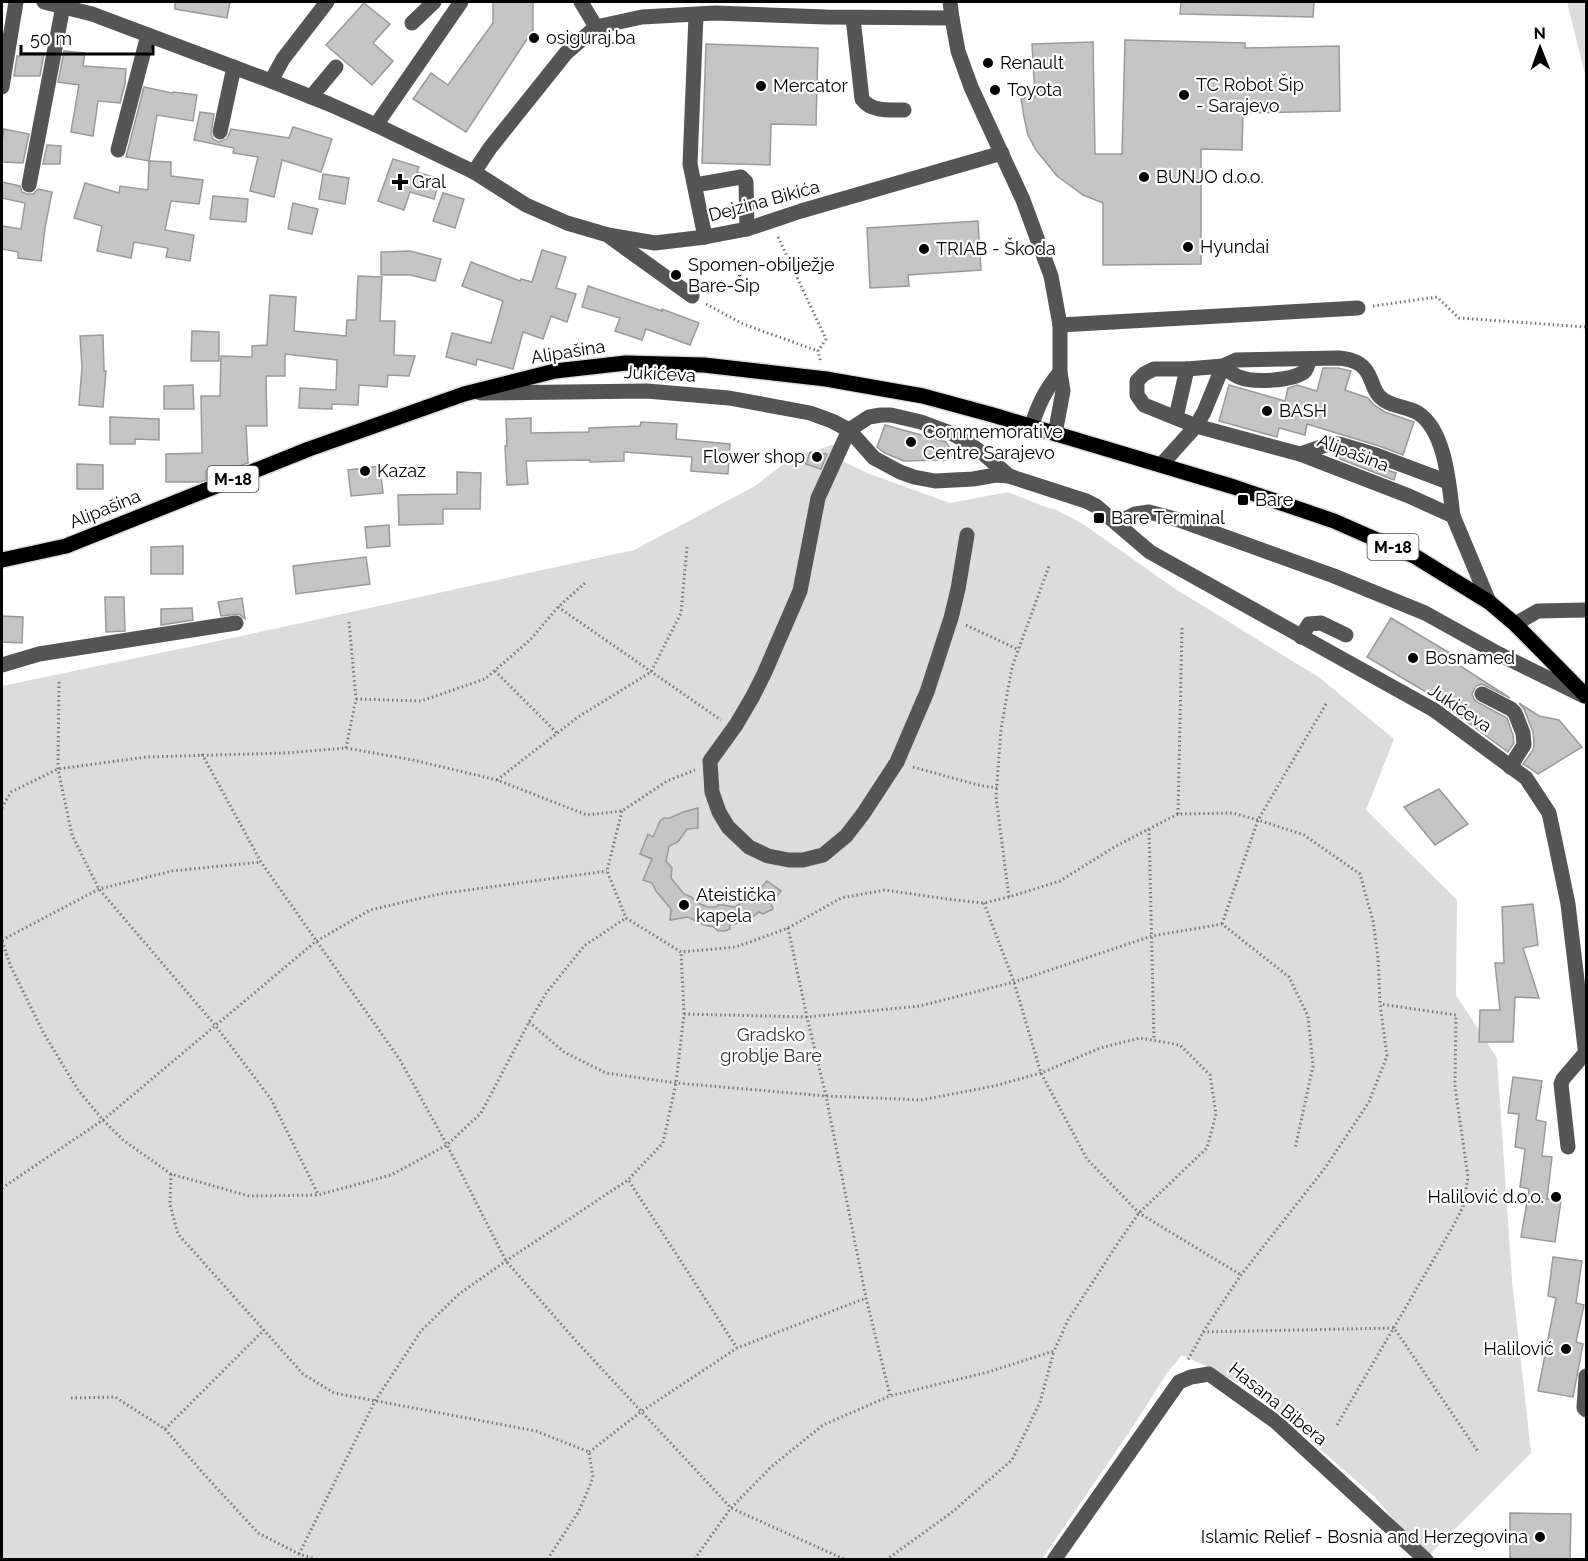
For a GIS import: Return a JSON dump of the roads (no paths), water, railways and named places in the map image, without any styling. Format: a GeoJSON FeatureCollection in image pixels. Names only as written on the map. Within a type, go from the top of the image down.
{"type":"FeatureCollection","features":[{"type":"Feature","properties":{"kind":"main road","name":"Alipašina"},"geometry":{"type":"LineString","coordinates":[[2,560],[66,546],[309,449],[464,394],[555,371],[626,363],[704,365],[826,379],[922,396],[1234,487],[1334,521],[1416,557],[1490,602],[1587,696]]}},
{"type":"Feature","properties":{"kind":"street"},"geometry":{"type":"LineString","coordinates":[[2,87],[16,2]]}},
{"type":"Feature","properties":{"kind":"street","name":"Dejzina Bikića"},"geometry":{"type":"LineString","coordinates":[[44,2],[92,14],[311,97],[474,172],[526,205],[567,223],[608,235],[654,243],[747,229],[1002,153]]}},
{"type":"Feature","properties":{"kind":"street"},"geometry":{"type":"LineString","coordinates":[[271,81],[283,59],[327,2]]}},
{"type":"Feature","properties":{"kind":"street"},"geometry":{"type":"LineString","coordinates":[[412,23],[434,2]]}},
{"type":"Feature","properties":{"kind":"street"},"geometry":{"type":"LineString","coordinates":[[376,125],[461,2]]}},
{"type":"Feature","properties":{"kind":"street"},"geometry":{"type":"LineString","coordinates":[[581,2],[596,27]]}},
{"type":"Feature","properties":{"kind":"street"},"geometry":{"type":"LineString","coordinates":[[950,2],[958,51],[971,87],[1023,200],[1051,276],[1059,325],[1060,372],[1064,391],[1055,434]]}},
{"type":"Feature","properties":{"kind":"street"},"geometry":{"type":"LineString","coordinates":[[29,185],[63,6]]}},
{"type":"Feature","properties":{"kind":"street"},"geometry":{"type":"LineString","coordinates":[[474,172],[490,148],[566,53],[596,27],[661,9],[696,15],[715,13],[853,18],[952,18]]}},
{"type":"Feature","properties":{"kind":"street"},"geometry":{"type":"LineString","coordinates":[[696,15],[690,164],[705,237]]}},
{"type":"Feature","properties":{"kind":"street"},"geometry":{"type":"LineString","coordinates":[[853,18],[862,99],[865,103],[878,109],[904,110]]}},
{"type":"Feature","properties":{"kind":"street"},"geometry":{"type":"LineString","coordinates":[[118,150],[148,35]]}},
{"type":"Feature","properties":{"kind":"street"},"geometry":{"type":"LineString","coordinates":[[220,132],[234,67]]}},
{"type":"Feature","properties":{"kind":"street"},"geometry":{"type":"LineString","coordinates":[[311,97],[336,67]]}},
{"type":"Feature","properties":{"kind":"street"},"geometry":{"type":"LineString","coordinates":[[695,185],[741,177],[745,179],[747,229]]}},
{"type":"Feature","properties":{"kind":"street"},"geometry":{"type":"LineString","coordinates":[[608,235],[692,296]]}},
{"type":"Feature","properties":{"kind":"street"},"geometry":{"type":"LineString","coordinates":[[1059,325],[1358,308]]}},
{"type":"Feature","properties":{"kind":"street"},"geometry":{"type":"LineString","coordinates":[[1176,417],[1187,369],[1222,366],[1236,360],[1340,358],[1354,360],[1361,365],[1371,379],[1376,393],[1383,400],[1412,410],[1429,422],[1445,464],[1453,516]]}},
{"type":"Feature","properties":{"kind":"street"},"geometry":{"type":"LineString","coordinates":[[1161,465],[1196,426],[1222,366]]}},
{"type":"Feature","properties":{"kind":"street","name":"Alipašina"},"geometry":{"type":"LineString","coordinates":[[1187,369],[1154,369],[1144,374],[1137,381],[1137,395],[1144,405],[1196,426],[1300,454],[1409,496],[1453,516],[1490,602]]}},
{"type":"Feature","properties":{"kind":"street"},"geometry":{"type":"LineString","coordinates":[[1031,427],[1039,402],[1060,372]]}},
{"type":"Feature","properties":{"kind":"street","name":"Jukićeva"},"geometry":{"type":"LineString","coordinates":[[464,394],[647,391],[729,398],[810,413],[832,421],[849,429],[874,458],[914,477],[935,481],[973,480],[996,475],[1009,476],[1086,501],[1101,510],[1150,552],[1434,710],[1526,778],[1549,813],[1568,904],[1586,1054]]}},
{"type":"Feature","properties":{"kind":"street","name":"Jukićeva"},"geometry":{"type":"LineString","coordinates":[[849,429],[869,417],[881,415],[921,422],[967,442],[1009,476]]}},
{"type":"Feature","properties":{"kind":"street"},"geometry":{"type":"LineString","coordinates":[[849,429],[818,498],[800,591],[753,696],[710,761],[712,792],[719,812],[728,827],[749,847],[768,856],[804,860],[823,855],[846,836],[897,762],[927,692],[951,618],[967,535]]}},
{"type":"Feature","properties":{"kind":"street"},"geometry":{"type":"LineString","coordinates":[[1300,454],[1329,444],[1339,444],[1448,482]]}},
{"type":"Feature","properties":{"kind":"street"},"geometry":{"type":"LineString","coordinates":[[1123,528],[1127,518],[1149,512],[1179,520],[1334,576],[1425,613],[1497,653],[1587,696]]}},
{"type":"Feature","properties":{"kind":"street"},"geometry":{"type":"LineString","coordinates":[[1515,624],[1538,611],[1587,610]]}},
{"type":"Feature","properties":{"kind":"street"},"geometry":{"type":"LineString","coordinates":[[2,665],[39,654],[236,623]]}},
{"type":"Feature","properties":{"kind":"street"},"geometry":{"type":"LineString","coordinates":[[1301,637],[1309,624],[1321,623],[1346,636]]}},
{"type":"Feature","properties":{"kind":"street"},"geometry":{"type":"LineString","coordinates":[[1482,694],[1511,709],[1523,733],[1524,745],[1510,767]]}},
{"type":"Feature","properties":{"kind":"street"},"geometry":{"type":"LineString","coordinates":[[1568,1147],[1561,1084],[1586,1054]]}},
{"type":"Feature","properties":{"kind":"street","name":"Hasana Bibera"},"geometry":{"type":"LineString","coordinates":[[1054,1560],[1179,1382],[1209,1374],[1276,1422],[1426,1560]]}},
{"type":"Feature","properties":{"kind":"street"},"geometry":{"type":"LineString","coordinates":[[1587,1376],[1584,1408],[1587,1410]]}},
{"type":"Feature","properties":{"kind":"place","name":"osiguraj.ba"},"geometry":{"type":"Point","coordinates":[534,38]}},
{"type":"Feature","properties":{"kind":"place","name":"Renault"},"geometry":{"type":"Point","coordinates":[988,63]}},
{"type":"Feature","properties":{"kind":"place","name":"Mercator"},"geometry":{"type":"Point","coordinates":[761,86]}},
{"type":"Feature","properties":{"kind":"place","name":"Toyota"},"geometry":{"type":"Point","coordinates":[995,90]}},
{"type":"Feature","properties":{"kind":"place","name":"TC Robot Šip - Sarajevo"},"geometry":{"type":"Point","coordinates":[1184,95]}},
{"type":"Feature","properties":{"kind":"place","name":"BUNJO d.o.o."},"geometry":{"type":"Point","coordinates":[1144,177]}},
{"type":"Feature","properties":{"kind":"place","name":"Gral"},"geometry":{"type":"Point","coordinates":[400,182]}},
{"type":"Feature","properties":{"kind":"place","name":"Hyundai"},"geometry":{"type":"Point","coordinates":[1188,247]}},
{"type":"Feature","properties":{"kind":"place","name":"TRIAB - Škoda"},"geometry":{"type":"Point","coordinates":[924,249]}},
{"type":"Feature","properties":{"kind":"place","name":"Spomen-obilježje Bare-Šip"},"geometry":{"type":"Point","coordinates":[676,275]}},
{"type":"Feature","properties":{"kind":"place","name":"BASH"},"geometry":{"type":"Point","coordinates":[1267,411]}},
{"type":"Feature","properties":{"kind":"place","name":"Commemorative Centre Sarajevo"},"geometry":{"type":"Point","coordinates":[911,442]}},
{"type":"Feature","properties":{"kind":"place","name":"Flower shop"},"geometry":{"type":"Point","coordinates":[817,457]}},
{"type":"Feature","properties":{"kind":"place","name":"Kazaz"},"geometry":{"type":"Point","coordinates":[365,471]}},
{"type":"Feature","properties":{"kind":"place","name":"Bare"},"geometry":{"type":"Point","coordinates":[1243,500]}},
{"type":"Feature","properties":{"kind":"place","name":"Bare Terminal"},"geometry":{"type":"Point","coordinates":[1099,518]}},
{"type":"Feature","properties":{"kind":"place","name":"Bosnamed"},"geometry":{"type":"Point","coordinates":[1413,658]}},
{"type":"Feature","properties":{"kind":"place","name":"Ateistička kapela"},"geometry":{"type":"Point","coordinates":[684,905]}},
{"type":"Feature","properties":{"kind":"place","name":"Halilović d.o.o."},"geometry":{"type":"Point","coordinates":[1556,1197]}},
{"type":"Feature","properties":{"kind":"place","name":"Halilović"},"geometry":{"type":"Point","coordinates":[1566,1349]}},
{"type":"Feature","properties":{"kind":"place","name":"Islamic Relief - Bosnia and Herzegovina"},"geometry":{"type":"Point","coordinates":[1540,1537]}},
{"type":"Feature","properties":{"kind":"park label","name":"Gradsko groblje Bare"},"geometry":{"type":"Point","coordinates":[771,1045]}}]}
